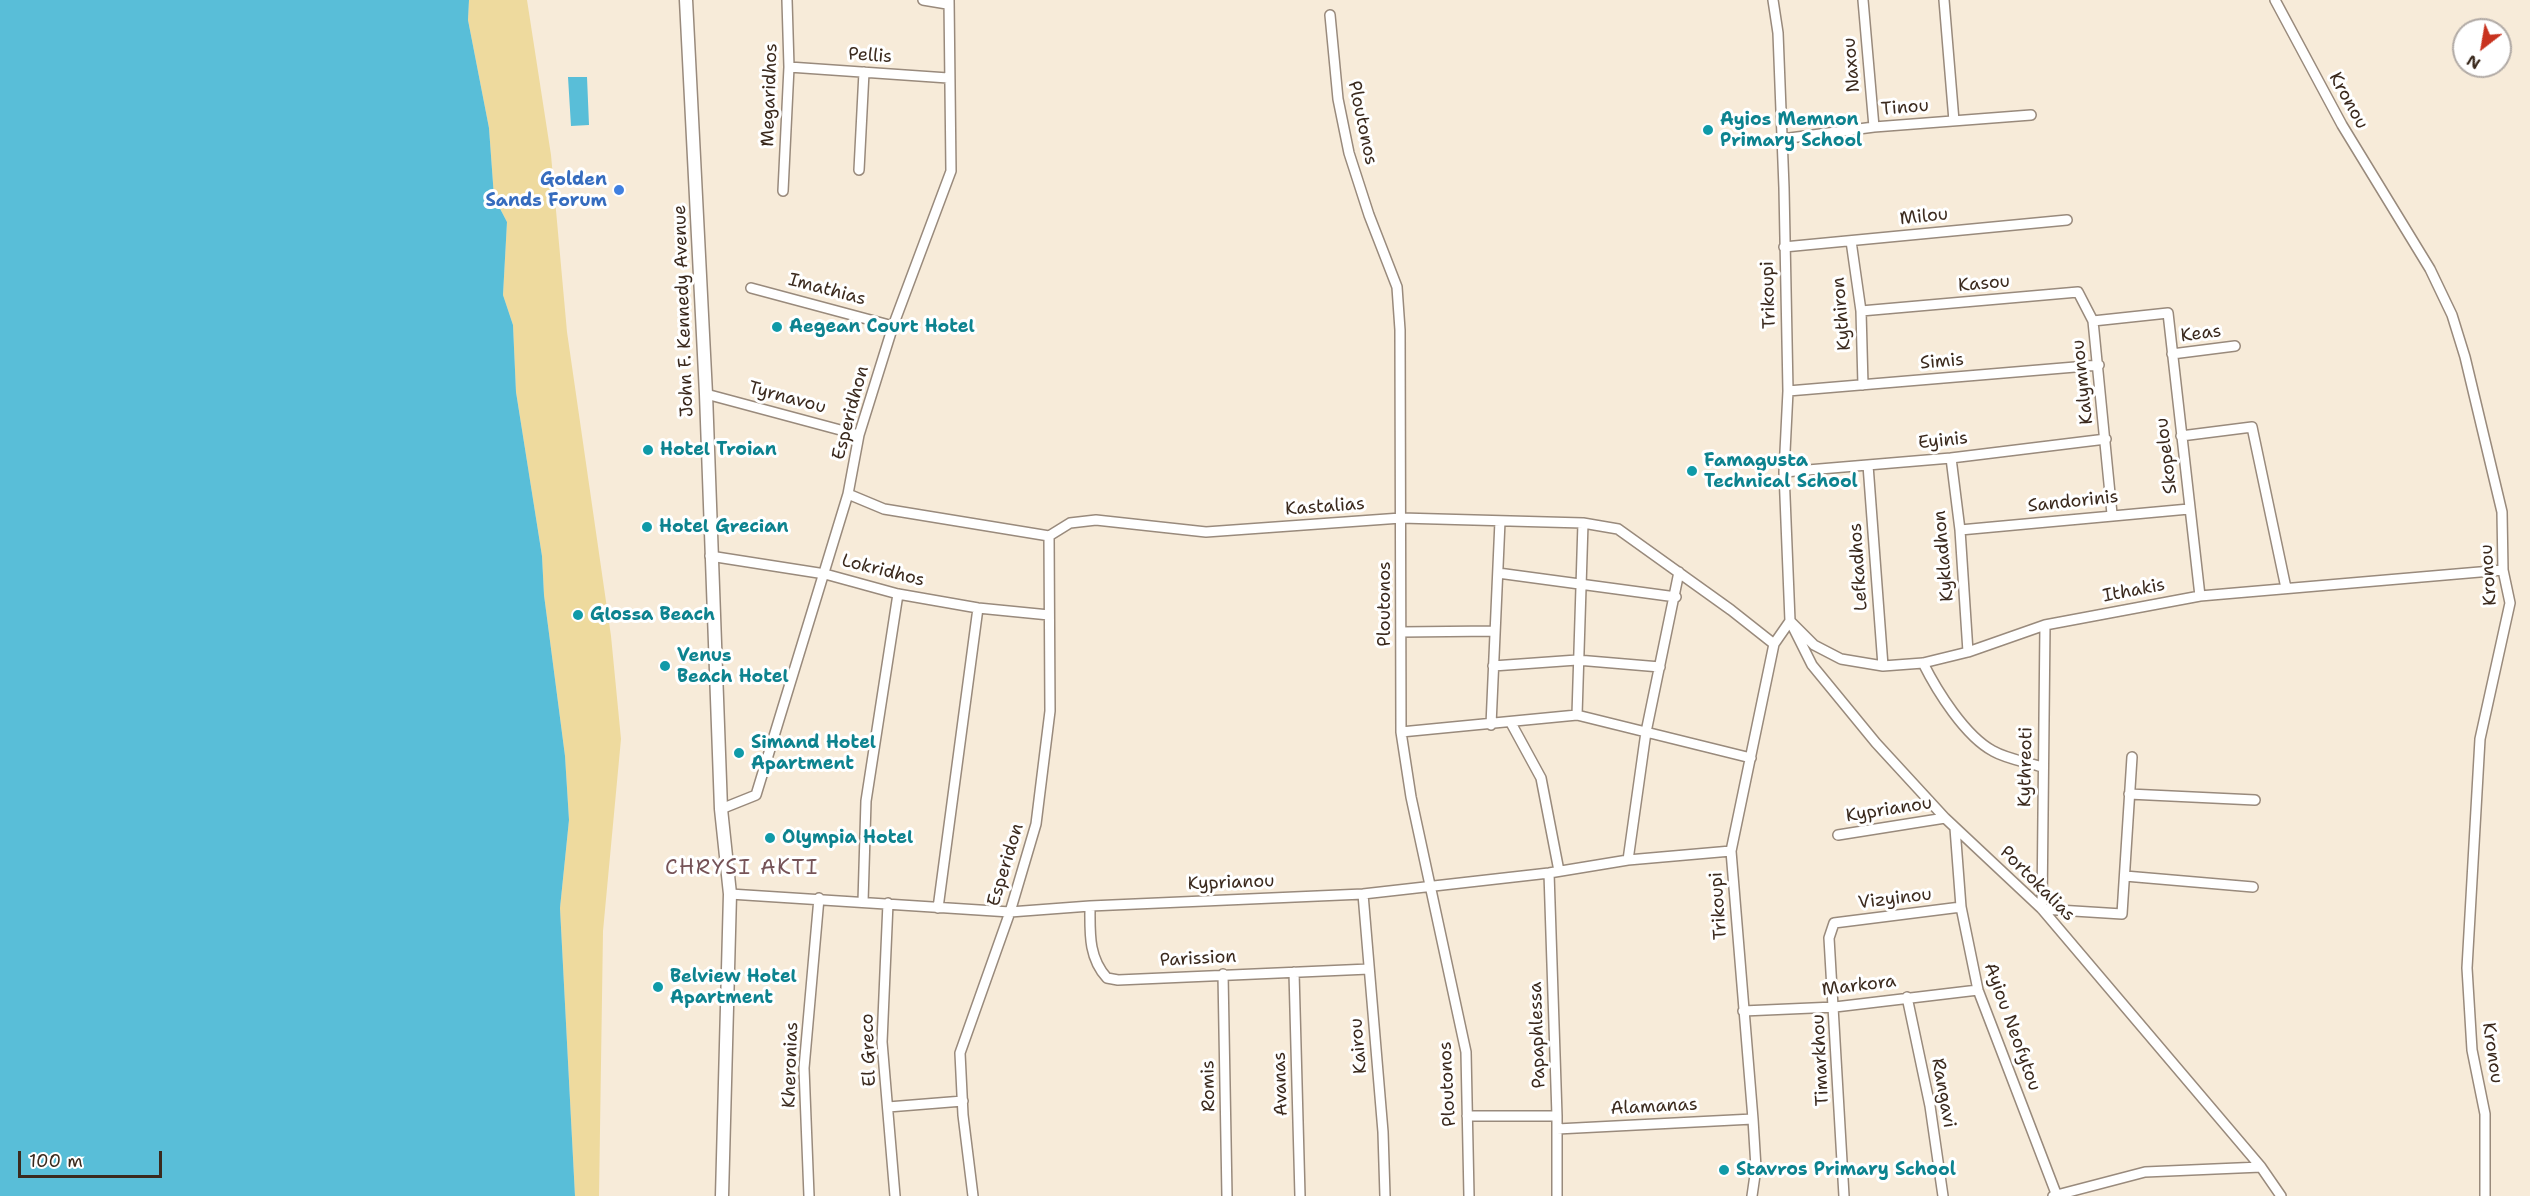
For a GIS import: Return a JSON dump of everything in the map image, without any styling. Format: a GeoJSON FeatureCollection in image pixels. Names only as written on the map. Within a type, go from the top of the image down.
{"type":"FeatureCollection","features":[{"type":"Feature","properties":{"kind":"street","name":"John F. Kennedy Avenue"},"geometry":{"type":"LineString","coordinates":[[686,0],[706,394],[710,556],[722,809],[730,894],[722,1196]]}},
{"type":"Feature","properties":{"kind":"street","name":"Megaridhos"},"geometry":{"type":"LineString","coordinates":[[783,191],[789,67],[787,0]]}},
{"type":"Feature","properties":{"kind":"street"},"geometry":{"type":"LineString","coordinates":[[923,0],[948,2]]}},
{"type":"Feature","properties":{"kind":"street","name":"Trikoupi"},"geometry":{"type":"LineString","coordinates":[[1773,0],[1778,33],[1788,391],[1784,472],[1787,590]]}},
{"type":"Feature","properties":{"kind":"street","name":"Naxou"},"geometry":{"type":"LineString","coordinates":[[1863,0],[1874,128]]}},
{"type":"Feature","properties":{"kind":"street"},"geometry":{"type":"LineString","coordinates":[[1944,0],[1954,121]]}},
{"type":"Feature","properties":{"kind":"street","name":"Kronou"},"geometry":{"type":"LineString","coordinates":[[2275,0],[2342,125],[2430,269],[2452,315],[2465,357],[2502,512],[2503,570],[2510,603],[2480,739],[2467,968],[2472,1050],[2484,1114],[2486,1196]]}},
{"type":"Feature","properties":{"kind":"street","name":"Esperidhon"},"geometry":{"type":"LineString","coordinates":[[722,809],[756,795],[825,574],[848,494],[859,435],[893,326],[951,171],[948,2]]}},
{"type":"Feature","properties":{"kind":"street","name":"Ploutonos"},"geometry":{"type":"LineString","coordinates":[[1330,15],[1338,99],[1349,153],[1369,215],[1397,287],[1401,330],[1401,732],[1411,797],[1466,1052],[1469,1196]]}},
{"type":"Feature","properties":{"kind":"street","name":"Pellis"},"geometry":{"type":"LineString","coordinates":[[789,67],[948,78]]}},
{"type":"Feature","properties":{"kind":"street"},"geometry":{"type":"LineString","coordinates":[[859,170],[864,72]]}},
{"type":"Feature","properties":{"kind":"street","name":"Tinou"},"geometry":{"type":"LineString","coordinates":[[1782,139],[1874,128],[2031,115]]}},
{"type":"Feature","properties":{"kind":"street","name":"Milou"},"geometry":{"type":"LineString","coordinates":[[1784,247],[2067,220]]}},
{"type":"Feature","properties":{"kind":"street","name":"Kythiron"},"geometry":{"type":"LineString","coordinates":[[1851,241],[1861,312],[1863,385]]}},
{"type":"Feature","properties":{"kind":"street","name":"Imathias"},"geometry":{"type":"LineString","coordinates":[[751,288],[893,326]]}},
{"type":"Feature","properties":{"kind":"street","name":"Kasou"},"geometry":{"type":"LineString","coordinates":[[1861,312],[2078,292],[2093,321]]}},
{"type":"Feature","properties":{"kind":"street","name":"Kalymnou"},"geometry":{"type":"LineString","coordinates":[[2112,514],[2093,321],[2168,313]]}},
{"type":"Feature","properties":{"kind":"street","name":"Skopelou"},"geometry":{"type":"LineString","coordinates":[[2168,313],[2200,596]]}},
{"type":"Feature","properties":{"kind":"street","name":"Keas"},"geometry":{"type":"LineString","coordinates":[[2172,354],[2235,346]]}},
{"type":"Feature","properties":{"kind":"street","name":"Simis"},"geometry":{"type":"LineString","coordinates":[[1788,391],[2099,365]]}},
{"type":"Feature","properties":{"kind":"street","name":"Tyrnavou"},"geometry":{"type":"LineString","coordinates":[[706,394],[859,435]]}},
{"type":"Feature","properties":{"kind":"street"},"geometry":{"type":"LineString","coordinates":[[2181,436],[2253,427],[2286,588]]}},
{"type":"Feature","properties":{"kind":"street","name":"Eyinis"},"geometry":{"type":"LineString","coordinates":[[1784,472],[1951,458],[2106,439]]}},
{"type":"Feature","properties":{"kind":"street","name":"Kykladhon"},"geometry":{"type":"LineString","coordinates":[[1951,458],[1960,530],[1968,652]]}},
{"type":"Feature","properties":{"kind":"street","name":"Lefkadhos"},"geometry":{"type":"LineString","coordinates":[[1868,465],[1883,666]]}},
{"type":"Feature","properties":{"kind":"street"},"geometry":{"type":"LineString","coordinates":[[848,494],[884,509],[1049,536]]}},
{"type":"Feature","properties":{"kind":"street","name":"Sandorinis"},"geometry":{"type":"LineString","coordinates":[[1960,530],[2190,508]]}},
{"type":"Feature","properties":{"kind":"street","name":"Kastalias"},"geometry":{"type":"LineString","coordinates":[[1049,536],[1070,523],[1096,520],[1206,532],[1401,518],[1584,523],[1618,530],[1679,572],[1774,644]]}},
{"type":"Feature","properties":{"kind":"street"},"geometry":{"type":"LineString","coordinates":[[1491,725],[1500,521]]}},
{"type":"Feature","properties":{"kind":"street"},"geometry":{"type":"LineString","coordinates":[[1577,715],[1577,660],[1584,523]]}},
{"type":"Feature","properties":{"kind":"street","name":"Esperidon"},"geometry":{"type":"LineString","coordinates":[[973,1196],[960,1053],[1010,912],[1036,824],[1050,711],[1049,536]]}},
{"type":"Feature","properties":{"kind":"street","name":"Lokridhos"},"geometry":{"type":"LineString","coordinates":[[710,556],[825,574],[898,594],[978,608],[1049,615]]}},
{"type":"Feature","properties":{"kind":"street","name":"Ithakis"},"geometry":{"type":"LineString","coordinates":[[1790,621],[1814,645],[1840,659],[1883,666],[1923,663],[1968,652],[2045,625],[2200,596],[2503,570]]}},
{"type":"Feature","properties":{"kind":"street"},"geometry":{"type":"LineString","coordinates":[[1628,860],[1647,732],[1676,597],[1679,572]]}},
{"type":"Feature","properties":{"kind":"street"},"geometry":{"type":"LineString","coordinates":[[1498,573],[1676,597]]}},
{"type":"Feature","properties":{"kind":"street","name":"Portokalias"},"geometry":{"type":"LineString","coordinates":[[1787,590],[1790,621],[1812,665],[1876,743],[1945,818],[2042,909],[2261,1167],[2281,1196]]}},
{"type":"Feature","properties":{"kind":"street"},"geometry":{"type":"LineString","coordinates":[[863,902],[866,801],[898,594]]}},
{"type":"Feature","properties":{"kind":"street"},"geometry":{"type":"LineString","coordinates":[[938,908],[978,608]]}},
{"type":"Feature","properties":{"kind":"street","name":"Trikoupi"},"geometry":{"type":"LineString","coordinates":[[1752,1196],[1756,1168],[1754,1119],[1731,851],[1774,644],[1790,621]]}},
{"type":"Feature","properties":{"kind":"street","name":"Kythreoti"},"geometry":{"type":"LineString","coordinates":[[2042,909],[2045,625]]}},
{"type":"Feature","properties":{"kind":"street"},"geometry":{"type":"LineString","coordinates":[[1401,632],[1495,631]]}},
{"type":"Feature","properties":{"kind":"street"},"geometry":{"type":"LineString","coordinates":[[1493,666],[1577,660],[1660,667]]}},
{"type":"Feature","properties":{"kind":"street"},"geometry":{"type":"LineString","coordinates":[[1923,663],[1937,690],[1957,716],[1992,751],[2042,767]]}},
{"type":"Feature","properties":{"kind":"street"},"geometry":{"type":"LineString","coordinates":[[1401,732],[1577,715],[1750,758]]}},
{"type":"Feature","properties":{"kind":"street","name":"Papaphlessa"},"geometry":{"type":"LineString","coordinates":[[1511,723],[1541,778],[1554,872],[1557,1196]]}},
{"type":"Feature","properties":{"kind":"street"},"geometry":{"type":"LineString","coordinates":[[2042,909],[2122,914],[2132,757]]}},
{"type":"Feature","properties":{"kind":"street"},"geometry":{"type":"LineString","coordinates":[[2130,794],[2255,800]]}},
{"type":"Feature","properties":{"kind":"street","name":"Kyprianou"},"geometry":{"type":"LineString","coordinates":[[1838,835],[1945,818]]}},
{"type":"Feature","properties":{"kind":"street","name":"Ayiou Neofytou"},"geometry":{"type":"LineString","coordinates":[[1955,828],[1960,907],[1978,990],[2057,1196]]}},
{"type":"Feature","properties":{"kind":"street","name":"Kyprianou"},"geometry":{"type":"LineString","coordinates":[[730,894],[1010,912],[1090,906],[1363,894],[1554,872],[1628,860],[1731,851]]}},
{"type":"Feature","properties":{"kind":"street"},"geometry":{"type":"LineString","coordinates":[[2125,876],[2253,887]]}},
{"type":"Feature","properties":{"kind":"street","name":"Kairou"},"geometry":{"type":"LineString","coordinates":[[1363,894],[1383,1132],[1385,1196]]}},
{"type":"Feature","properties":{"kind":"street","name":"Kheronias"},"geometry":{"type":"LineString","coordinates":[[808,1196],[804,1068],[819,898]]}},
{"type":"Feature","properties":{"kind":"street","name":"El Greco"},"geometry":{"type":"LineString","coordinates":[[888,903],[882,1042],[895,1196]]}},
{"type":"Feature","properties":{"kind":"street","name":"Parission"},"geometry":{"type":"LineString","coordinates":[[1090,906],[1090,942],[1096,966],[1107,978],[1118,980],[1369,969]]}},
{"type":"Feature","properties":{"kind":"street","name":"Vizyinou"},"geometry":{"type":"LineString","coordinates":[[1834,923],[1960,907]]}},
{"type":"Feature","properties":{"kind":"street","name":"Timarkhou"},"geometry":{"type":"LineString","coordinates":[[1834,923],[1829,938],[1844,1196]]}},
{"type":"Feature","properties":{"kind":"street","name":"Avanas"},"geometry":{"type":"LineString","coordinates":[[1294,972],[1300,1196]]}},
{"type":"Feature","properties":{"kind":"street","name":"Romis"},"geometry":{"type":"LineString","coordinates":[[1223,975],[1227,1196]]}},
{"type":"Feature","properties":{"kind":"street","name":"Markora"},"geometry":{"type":"LineString","coordinates":[[1743,1011],[1834,1007],[1978,990]]}},
{"type":"Feature","properties":{"kind":"street","name":"Rangavi"},"geometry":{"type":"LineString","coordinates":[[1907,997],[1930,1106],[1943,1196]]}},
{"type":"Feature","properties":{"kind":"street"},"geometry":{"type":"LineString","coordinates":[[888,1107],[963,1101]]}},
{"type":"Feature","properties":{"kind":"street"},"geometry":{"type":"LineString","coordinates":[[1467,1116],[1557,1116]]}},
{"type":"Feature","properties":{"kind":"street","name":"Alamanas"},"geometry":{"type":"LineString","coordinates":[[1557,1129],[1754,1119]]}},
{"type":"Feature","properties":{"kind":"street"},"geometry":{"type":"LineString","coordinates":[[2053,1196],[2145,1172],[2261,1167]]}},
{"type":"Feature","properties":{"kind":"sand","name":"Glossa Beach"},"geometry":{"type":"Polygon","coordinates":[[[469,0],[527,0],[551,155],[567,332],[611,636],[621,739],[603,931],[599,1196],[575,1196],[560,908],[569,820],[565,756],[544,595],[542,556],[516,392],[513,325],[503,295],[507,222],[494,197],[489,128],[468,20],[469,0]]]}},
{"type":"Feature","properties":{"kind":"water"},"geometry":{"type":"Polygon","coordinates":[[[0,0],[469,0],[468,20],[489,128],[494,197],[507,222],[503,295],[513,325],[516,392],[542,556],[544,595],[565,756],[569,820],[560,908],[575,1196],[0,1196],[0,0]]]}},
{"type":"Feature","properties":{"kind":"water"},"geometry":{"type":"Polygon","coordinates":[[[568,77],[587,77],[589,125],[571,126],[568,77]]]}},
{"type":"Feature","properties":{"kind":"place","name":"Ayios Memnon Primary School"},"geometry":{"type":"Point","coordinates":[1708,130]}},
{"type":"Feature","properties":{"kind":"place","name":"Golden Sands Forum"},"geometry":{"type":"Point","coordinates":[619,190]}},
{"type":"Feature","properties":{"kind":"place","name":"Aegean Court Hotel"},"geometry":{"type":"Point","coordinates":[777,327]}},
{"type":"Feature","properties":{"kind":"place","name":"Hotel Troian"},"geometry":{"type":"Point","coordinates":[648,450]}},
{"type":"Feature","properties":{"kind":"place","name":"Famagusta Technical School"},"geometry":{"type":"Point","coordinates":[1692,471]}},
{"type":"Feature","properties":{"kind":"place","name":"Hotel Grecian"},"geometry":{"type":"Point","coordinates":[647,527]}},
{"type":"Feature","properties":{"kind":"place","name":"Glossa Beach"},"geometry":{"type":"Point","coordinates":[578,615]}},
{"type":"Feature","properties":{"kind":"place","name":"Venus Beach Hotel"},"geometry":{"type":"Point","coordinates":[665,666]}},
{"type":"Feature","properties":{"kind":"place","name":"Simand Hotel Apartment"},"geometry":{"type":"Point","coordinates":[739,753]}},
{"type":"Feature","properties":{"kind":"place","name":"Olympia Hotel"},"geometry":{"type":"Point","coordinates":[770,838]}},
{"type":"Feature","properties":{"kind":"place","name":"Belview Hotel Apartment"},"geometry":{"type":"Point","coordinates":[658,987]}},
{"type":"Feature","properties":{"kind":"place","name":"Stavros Primary School"},"geometry":{"type":"Point","coordinates":[1724,1170]}},
{"type":"Feature","properties":{"kind":"district","name":"CHRYSI AKTI"},"geometry":{"type":"Point","coordinates":[742,869]}}]}
